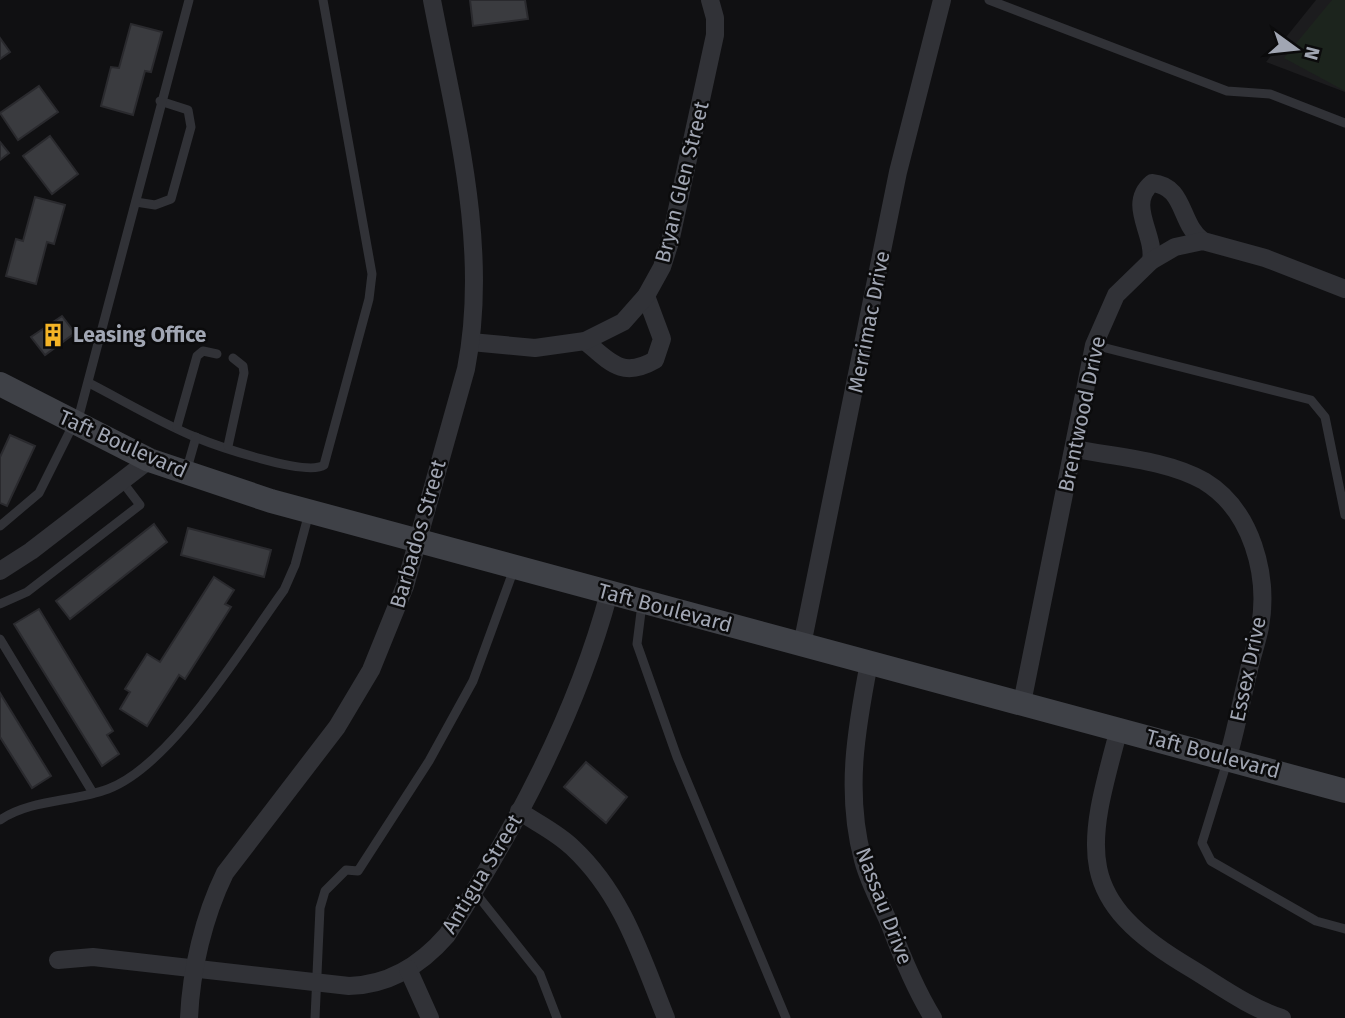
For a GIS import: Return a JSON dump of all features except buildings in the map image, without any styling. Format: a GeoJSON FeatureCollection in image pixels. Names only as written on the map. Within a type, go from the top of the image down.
{"type":"FeatureCollection","features":[{"type":"Feature","properties":{"kind":"street","name":"Barbados Street"},"geometry":{"type":"LineString","coordinates":[[189,1018],[195,971],[214,896],[225,873],[358,694],[391,626],[471,342],[474,272],[465,173],[432,0]]}},
{"type":"Feature","properties":{"kind":"street","name":"Bryan Glen Street"},"geometry":{"type":"LineString","coordinates":[[471,342],[536,348],[585,341],[623,322],[646,296],[662,267],[682,194],[715,35],[715,18],[710,0]]}},
{"type":"Feature","properties":{"kind":"street","name":"Merrimac Drive"},"geometry":{"type":"LineString","coordinates":[[802,645],[898,172],[942,0]]}},
{"type":"Feature","properties":{"kind":"street"},"geometry":{"type":"LineString","coordinates":[[1151,261],[1154,248],[1140,200],[1144,190],[1152,183],[1165,184],[1176,194],[1193,234],[1203,241],[1265,258],[1345,289]]}},
{"type":"Feature","properties":{"kind":"street","name":"Brentwood Drive"},"geometry":{"type":"LineString","coordinates":[[1022,703],[1094,345],[1116,295],[1151,261],[1175,247],[1203,241]]}},
{"type":"Feature","properties":{"kind":"street"},"geometry":{"type":"LineString","coordinates":[[585,341],[618,368],[639,369],[655,360],[662,339],[646,296]]}},
{"type":"Feature","properties":{"kind":"street","name":"Taft Boulevard"},"geometry":{"type":"LineString","coordinates":[[0,384],[149,460],[186,474],[609,593],[1228,757],[1345,791]]}},
{"type":"Feature","properties":{"kind":"street","name":"Essex Drive"},"geometry":{"type":"LineString","coordinates":[[1075,449],[1171,469],[1202,480],[1217,490],[1234,508],[1249,536],[1259,561],[1263,597],[1261,618],[1228,757]]}},
{"type":"Feature","properties":{"kind":"street"},"geometry":{"type":"LineString","coordinates":[[0,570],[31,551],[149,460]]}},
{"type":"Feature","properties":{"kind":"street","name":"Antigua Street"},"geometry":{"type":"LineString","coordinates":[[58,960],[93,957],[195,971],[317,983],[370,985],[408,970],[432,952],[447,935],[519,811],[573,703],[596,642],[609,593]]}},
{"type":"Feature","properties":{"kind":"street","name":"Nassau Drive"},"geometry":{"type":"LineString","coordinates":[[869,663],[856,730],[852,773],[854,812],[864,862],[902,957],[933,1018]]}},
{"type":"Feature","properties":{"kind":"street"},"geometry":{"type":"LineString","coordinates":[[1119,729],[1096,810],[1096,851],[1109,901],[1137,934],[1251,1004],[1282,1018]]}},
{"type":"Feature","properties":{"kind":"street"},"geometry":{"type":"LineString","coordinates":[[519,811],[573,847],[608,890],[623,912],[643,954],[666,1018]]}},
{"type":"Feature","properties":{"kind":"street"},"geometry":{"type":"LineString","coordinates":[[408,970],[430,1018]]}},
{"type":"Feature","properties":{"kind":"lane"},"geometry":{"type":"LineString","coordinates":[[0,526],[24,509],[39,493],[75,424],[89,383],[160,101],[189,0]]}},
{"type":"Feature","properties":{"kind":"lane"},"geometry":{"type":"LineString","coordinates":[[89,383],[196,437],[298,468],[318,470],[324,466],[369,299],[372,274],[323,0]]}},
{"type":"Feature","properties":{"kind":"lane"},"geometry":{"type":"LineString","coordinates":[[989,0],[1227,91],[1270,94],[1345,123]]}},
{"type":"Feature","properties":{"kind":"lane"},"geometry":{"type":"LineString","coordinates":[[136,202],[155,205],[171,199],[191,127],[188,110],[160,101]]}},
{"type":"Feature","properties":{"kind":"lane"},"geometry":{"type":"LineString","coordinates":[[1094,345],[1311,400],[1325,417],[1345,515]]}},
{"type":"Feature","properties":{"kind":"lane"},"geometry":{"type":"LineString","coordinates":[[177,427],[197,356],[203,351],[217,354]]}},
{"type":"Feature","properties":{"kind":"lane"},"geometry":{"type":"LineString","coordinates":[[228,446],[244,373],[243,366],[233,358]]}},
{"type":"Feature","properties":{"kind":"lane"},"geometry":{"type":"LineString","coordinates":[[186,474],[196,437]]}},
{"type":"Feature","properties":{"kind":"lane"},"geometry":{"type":"LineString","coordinates":[[0,604],[27,592],[140,505],[121,480]]}},
{"type":"Feature","properties":{"kind":"lane"},"geometry":{"type":"LineString","coordinates":[[0,820],[38,805],[108,789],[152,762],[181,732],[284,590],[295,565],[310,511]]}},
{"type":"Feature","properties":{"kind":"lane"},"geometry":{"type":"LineString","coordinates":[[315,1018],[320,908],[325,891],[346,870],[358,871],[429,761],[473,681],[515,567]]}},
{"type":"Feature","properties":{"kind":"lane"},"geometry":{"type":"LineString","coordinates":[[642,602],[637,644],[677,757],[786,1018]]}},
{"type":"Feature","properties":{"kind":"lane"},"geometry":{"type":"LineString","coordinates":[[0,639],[93,793]]}},
{"type":"Feature","properties":{"kind":"lane"},"geometry":{"type":"LineString","coordinates":[[1228,757],[1202,843],[1205,852],[1211,860],[1316,921],[1345,929]]}},
{"type":"Feature","properties":{"kind":"lane"},"geometry":{"type":"LineString","coordinates":[[474,891],[540,974],[557,1018]]}},
{"type":"Feature","properties":{"kind":"shaded area"},"geometry":{"type":"Polygon","coordinates":[[[1316,0],[1345,0],[1345,92],[1266,62],[1316,0]]]}},
{"type":"Feature","properties":{"kind":"shaded area"},"geometry":{"type":"Polygon","coordinates":[[[1332,0],[1345,0],[1345,91],[1284,58],[1332,0]]]}},
{"type":"Feature","properties":{"kind":"place","name":"Leasing Office"},"geometry":{"type":"Point","coordinates":[53,335]}}]}
